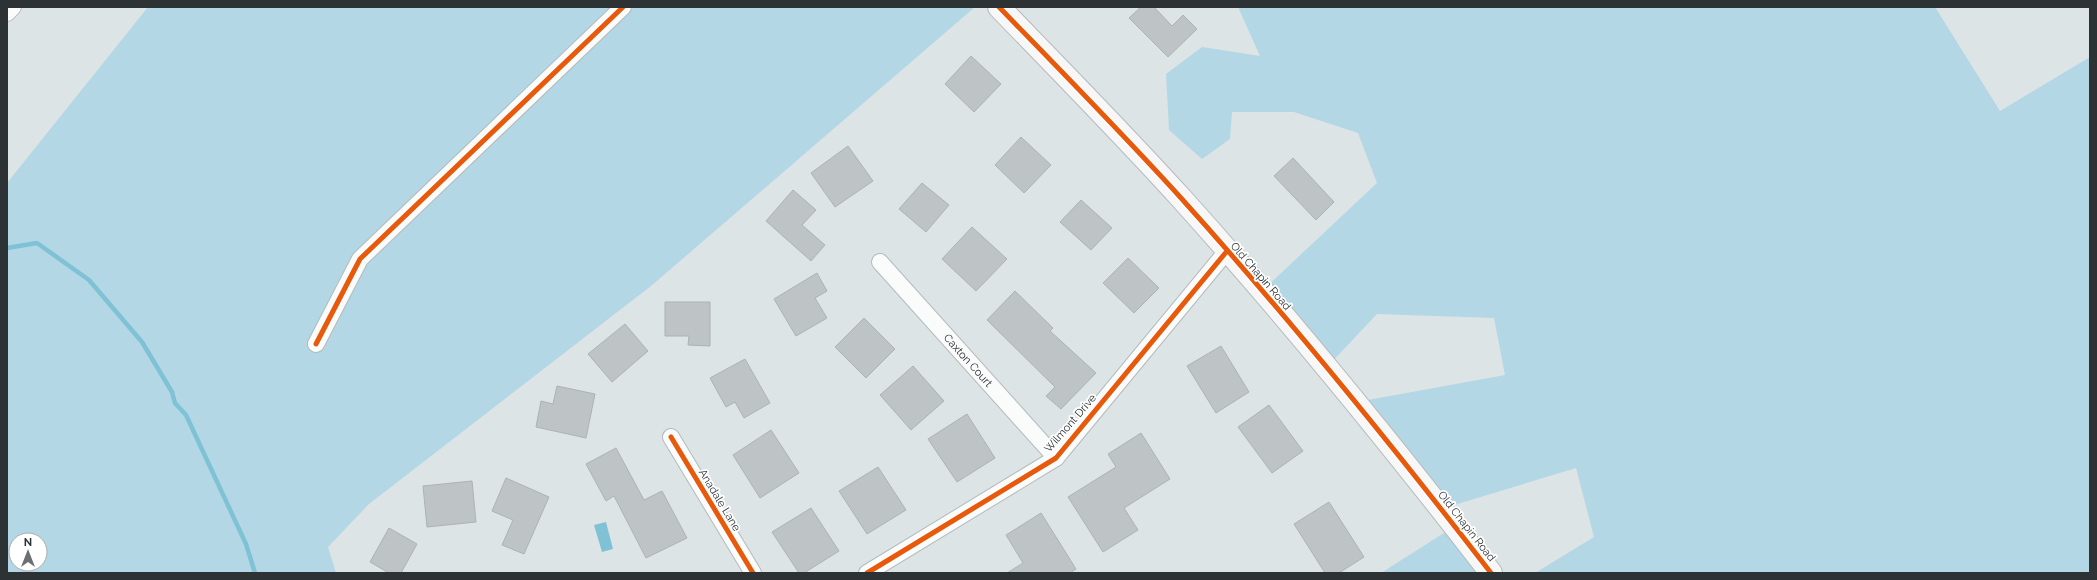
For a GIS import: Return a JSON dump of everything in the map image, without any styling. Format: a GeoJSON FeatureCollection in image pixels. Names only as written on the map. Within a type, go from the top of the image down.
{"type":"FeatureCollection","features":[{"type":"Feature","properties":{"kind":"street"},"geometry":{"type":"LineString","coordinates":[[7,13],[13,7]]}},
{"type":"Feature","properties":{"kind":"street"},"geometry":{"type":"LineString","coordinates":[[316,344],[360,259],[622,7]]}},
{"type":"Feature","properties":{"kind":"street","name":"Old Chapin Road"},"geometry":{"type":"LineString","coordinates":[[999,7],[1097,107],[1228,251],[1357,402],[1491,573]]}},
{"type":"Feature","properties":{"kind":"street","name":"Wilmont Drive"},"geometry":{"type":"LineString","coordinates":[[867,573],[1056,458],[1228,251]]}},
{"type":"Feature","properties":{"kind":"street","name":"Caxton Court"},"geometry":{"type":"LineString","coordinates":[[880,262],[1056,458]]}},
{"type":"Feature","properties":{"kind":"street","name":"Anadale Lane"},"geometry":{"type":"LineString","coordinates":[[671,437],[753,573]]}},
{"type":"Feature","properties":{"kind":"shaded area"},"geometry":{"type":"Polygon","coordinates":[[[148,7],[975,7],[651,286],[369,504],[328,547],[336,573],[7,573],[7,183],[148,7]]]}},
{"type":"Feature","properties":{"kind":"shaded area"},"geometry":{"type":"Polygon","coordinates":[[[1238,7],[1935,7],[2000,111],[2090,57],[2090,573],[1535,573],[1594,537],[1576,468],[1441,509],[1357,402],[1505,375],[1494,318],[1377,314],[1327,367],[1262,291],[1377,183],[1358,133],[1294,112],[1232,112],[1230,139],[1202,159],[1169,130],[1166,74],[1202,47],[1260,56],[1238,7]]]}},
{"type":"Feature","properties":{"kind":"shaded area"},"geometry":{"type":"Polygon","coordinates":[[[1455,526],[1491,573],[1381,573],[1455,526]]]}},
{"type":"Feature","properties":{"kind":"water"},"geometry":{"type":"Polygon","coordinates":[[[606,522],[613,549],[602,552],[594,525],[606,522]]]}},
{"type":"Feature","properties":{"kind":"building"},"geometry":{"type":"Polygon","coordinates":[[[1141,7],[1154,7],[1172,26],[1183,15],[1197,29],[1168,57],[1129,18],[1141,7]]]}},
{"type":"Feature","properties":{"kind":"building"},"geometry":{"type":"Polygon","coordinates":[[[971,56],[1001,84],[974,112],[945,84],[971,56]]]}},
{"type":"Feature","properties":{"kind":"building"},"geometry":{"type":"Polygon","coordinates":[[[1021,137],[1051,165],[1024,193],[995,165],[1021,137]]]}},
{"type":"Feature","properties":{"kind":"building"},"geometry":{"type":"Polygon","coordinates":[[[848,146],[873,181],[835,207],[811,173],[848,146]]]}},
{"type":"Feature","properties":{"kind":"building"},"geometry":{"type":"Polygon","coordinates":[[[1293,158],[1334,202],[1316,220],[1274,176],[1293,158]]]}},
{"type":"Feature","properties":{"kind":"building"},"geometry":{"type":"Polygon","coordinates":[[[922,183],[949,205],[926,232],[899,209],[922,183]]]}},
{"type":"Feature","properties":{"kind":"building"},"geometry":{"type":"Polygon","coordinates":[[[793,190],[816,210],[802,225],[825,245],[811,261],[766,221],[793,190]]]}},
{"type":"Feature","properties":{"kind":"building"},"geometry":{"type":"Polygon","coordinates":[[[1081,200],[1112,228],[1091,250],[1060,222],[1081,200]]]}},
{"type":"Feature","properties":{"kind":"building"},"geometry":{"type":"Polygon","coordinates":[[[972,227],[1007,259],[976,291],[942,259],[972,227]]]}},
{"type":"Feature","properties":{"kind":"building"},"geometry":{"type":"Polygon","coordinates":[[[1128,258],[1159,288],[1134,313],[1103,283],[1128,258]]]}},
{"type":"Feature","properties":{"kind":"building"},"geometry":{"type":"Polygon","coordinates":[[[817,273],[827,291],[815,298],[827,318],[796,336],[774,299],[817,273]]]}},
{"type":"Feature","properties":{"kind":"building"},"geometry":{"type":"Polygon","coordinates":[[[1015,291],[1053,328],[1050,331],[1096,373],[1061,409],[1046,396],[1055,387],[987,320],[1015,291]]]}},
{"type":"Feature","properties":{"kind":"building"},"geometry":{"type":"Polygon","coordinates":[[[665,302],[710,302],[710,346],[688,345],[689,336],[665,336],[665,302]]]}},
{"type":"Feature","properties":{"kind":"building"},"geometry":{"type":"Polygon","coordinates":[[[864,318],[895,349],[866,378],[835,347],[864,318]]]}},
{"type":"Feature","properties":{"kind":"building"},"geometry":{"type":"Polygon","coordinates":[[[625,324],[648,351],[612,382],[588,354],[625,324]]]}},
{"type":"Feature","properties":{"kind":"building"},"geometry":{"type":"Polygon","coordinates":[[[1221,346],[1249,392],[1216,413],[1187,366],[1221,346]]]}},
{"type":"Feature","properties":{"kind":"building"},"geometry":{"type":"Polygon","coordinates":[[[745,359],[770,403],[744,418],[735,402],[726,407],[710,378],[745,359]]]}},
{"type":"Feature","properties":{"kind":"building"},"geometry":{"type":"Polygon","coordinates":[[[913,366],[944,401],[911,430],[880,395],[913,366]]]}},
{"type":"Feature","properties":{"kind":"building"},"geometry":{"type":"Polygon","coordinates":[[[557,386],[595,394],[586,438],[536,427],[541,401],[553,404],[557,386]]]}},
{"type":"Feature","properties":{"kind":"building"},"geometry":{"type":"Polygon","coordinates":[[[1269,405],[1303,451],[1272,473],[1238,427],[1269,405]]]}},
{"type":"Feature","properties":{"kind":"building"},"geometry":{"type":"Polygon","coordinates":[[[967,414],[995,458],[957,482],[928,439],[967,414]]]}},
{"type":"Feature","properties":{"kind":"building"},"geometry":{"type":"Polygon","coordinates":[[[771,430],[799,473],[760,498],[733,455],[771,430]]]}},
{"type":"Feature","properties":{"kind":"building"},"geometry":{"type":"Polygon","coordinates":[[[1141,433],[1170,479],[1124,508],[1138,530],[1103,552],[1068,497],[1116,467],[1108,454],[1141,433]]]}},
{"type":"Feature","properties":{"kind":"building"},"geometry":{"type":"Polygon","coordinates":[[[616,448],[644,500],[662,491],[687,538],[646,558],[614,496],[606,501],[586,464],[616,448]]]}},
{"type":"Feature","properties":{"kind":"building"},"geometry":{"type":"Polygon","coordinates":[[[878,467],[906,510],[867,534],[839,491],[878,467]]]}},
{"type":"Feature","properties":{"kind":"building"},"geometry":{"type":"Polygon","coordinates":[[[506,478],[549,497],[524,554],[502,545],[513,520],[492,511],[506,478]]]}},
{"type":"Feature","properties":{"kind":"building"},"geometry":{"type":"Polygon","coordinates":[[[472,481],[476,522],[427,527],[423,486],[472,481]]]}},
{"type":"Feature","properties":{"kind":"building"},"geometry":{"type":"Polygon","coordinates":[[[1329,502],[1364,557],[1339,573],[1325,573],[1294,524],[1329,502]]]}},
{"type":"Feature","properties":{"kind":"building"},"geometry":{"type":"Polygon","coordinates":[[[811,508],[839,551],[804,573],[799,573],[772,532],[811,508]]]}},
{"type":"Feature","properties":{"kind":"building"},"geometry":{"type":"Polygon","coordinates":[[[1041,513],[1076,569],[1070,573],[1007,573],[1023,563],[1006,535],[1041,513]]]}},
{"type":"Feature","properties":{"kind":"building"},"geometry":{"type":"Polygon","coordinates":[[[389,528],[417,544],[401,573],[389,573],[370,562],[389,528]]]}},
{"type":"Feature","properties":{"kind":"waterway"},"geometry":{"type":"LineString","coordinates":[[7,248],[37,243],[89,280],[142,342],[172,392],[175,403],[186,415],[246,544],[255,573]]}},
{"type":"Feature","properties":{"kind":"cycle path"},"geometry":{"type":"LineString","coordinates":[[316,344],[360,259],[623,7]]}},
{"type":"Feature","properties":{"kind":"cycle path"},"geometry":{"type":"LineString","coordinates":[[999,7],[1181,198],[1262,290],[1340,383],[1491,573]]}},
{"type":"Feature","properties":{"kind":"cycle path"},"geometry":{"type":"LineString","coordinates":[[867,573],[1056,458],[1227,251]]}},
{"type":"Feature","properties":{"kind":"cycle path"},"geometry":{"type":"LineString","coordinates":[[671,437],[753,573]]}}]}
